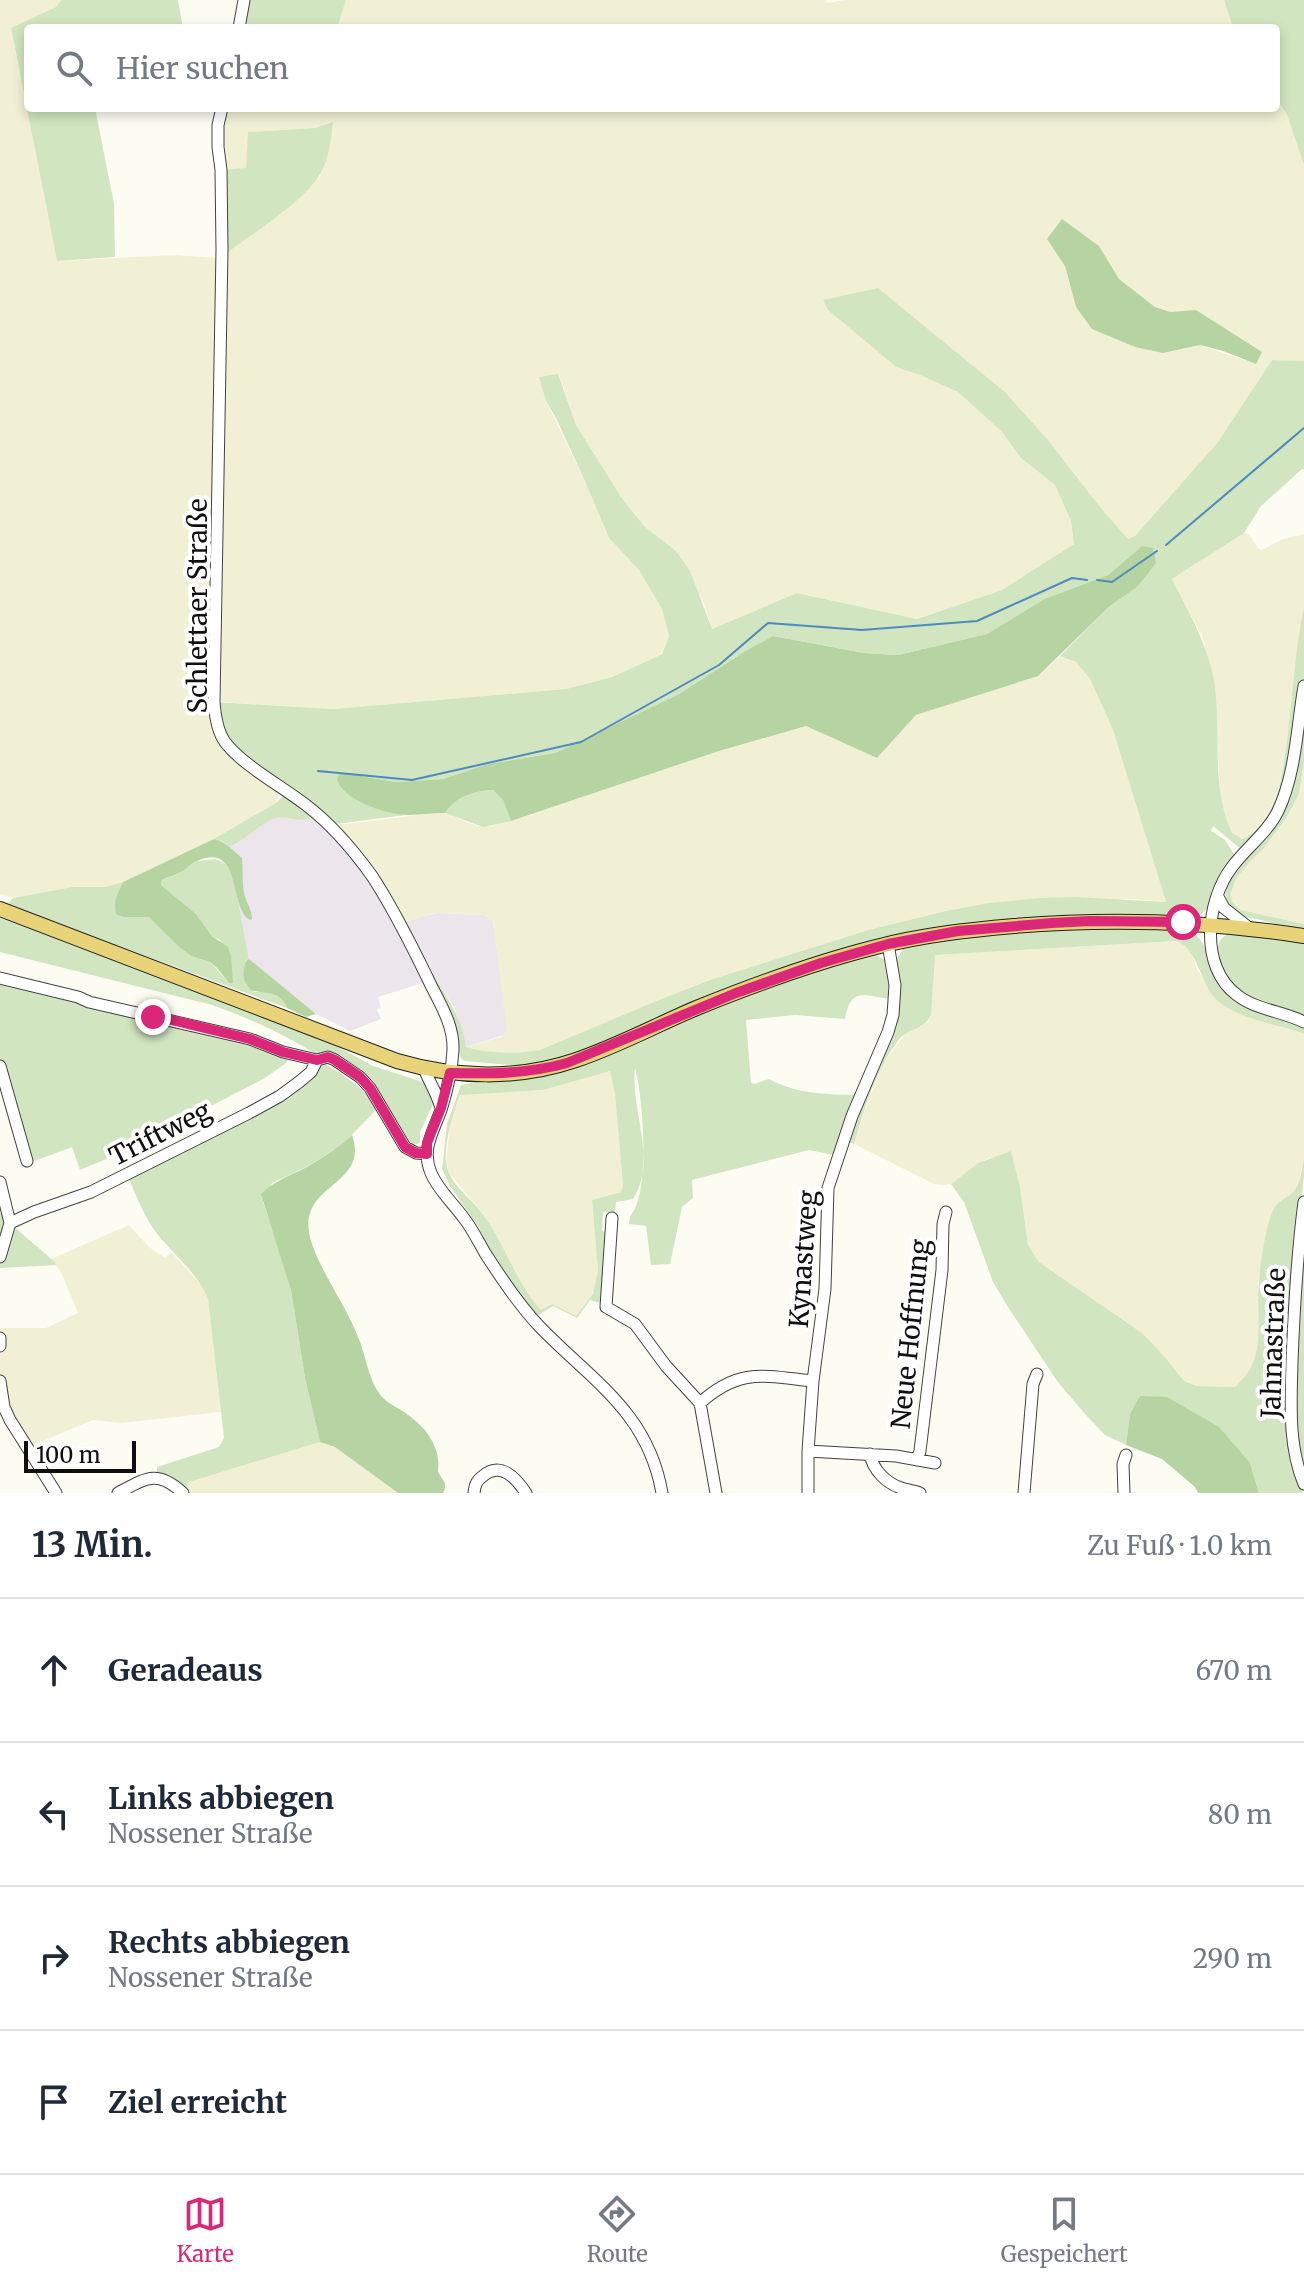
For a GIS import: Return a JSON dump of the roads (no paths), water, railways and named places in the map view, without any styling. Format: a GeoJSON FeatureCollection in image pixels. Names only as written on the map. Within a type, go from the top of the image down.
{"type":"FeatureCollection","features":[{"type":"Feature","properties":{"kind":"main road"},"geometry":{"type":"LineString","coordinates":[[0,909],[397,1061],[450,1073],[500,1075],[540,1070],[577,1060],[736,993],[821,963],[888,944],[958,931],[1065,922],[1136,921],[1211,924],[1304,936]]}},
{"type":"Feature","properties":{"kind":"street"},"geometry":{"type":"LineString","coordinates":[[240,24],[244,0]]}},
{"type":"Feature","properties":{"kind":"street","name":"Schlettaer Straße"},"geometry":{"type":"LineString","coordinates":[[221,112],[218,147],[222,293],[214,702],[218,727],[223,741],[237,754],[329,825],[370,874],[401,924],[447,1016],[453,1041],[450,1073],[427,1143],[427,1154]]}},
{"type":"Feature","properties":{"kind":"street"},"geometry":{"type":"LineString","coordinates":[[1304,686],[1291,768],[1278,812],[1227,875],[1211,924],[1212,950],[1220,977],[1237,996],[1304,1022]]}},
{"type":"Feature","properties":{"kind":"street"},"geometry":{"type":"LineString","coordinates":[[1218,897],[1224,908],[1248,928]]}},
{"type":"Feature","properties":{"kind":"street","name":"Kynastweg"},"geometry":{"type":"LineString","coordinates":[[808,1493],[813,1381],[825,1289],[828,1188],[852,1116],[893,1015],[895,985],[888,944]]}},
{"type":"Feature","properties":{"kind":"street"},"geometry":{"type":"LineString","coordinates":[[0,978],[250,1039],[283,1052],[317,1060],[328,1057],[360,1077],[405,1147],[427,1154],[430,1172],[436,1183],[464,1218],[527,1312],[631,1418],[653,1454],[662,1493]]}},
{"type":"Feature","properties":{"kind":"street","name":"Triftweg"},"geometry":{"type":"LineString","coordinates":[[10,1223],[91,1192],[259,1107],[299,1082],[311,1072],[317,1060]]}},
{"type":"Feature","properties":{"kind":"street"},"geometry":{"type":"LineString","coordinates":[[0,1066],[27,1161]]}},
{"type":"Feature","properties":{"kind":"street"},"geometry":{"type":"LineString","coordinates":[[424,1068],[441,1108]]}},
{"type":"Feature","properties":{"kind":"street"},"geometry":{"type":"LineString","coordinates":[[0,1182],[10,1223],[0,1257]]}},
{"type":"Feature","properties":{"kind":"street","name":"Jahnastraße"},"geometry":{"type":"LineString","coordinates":[[1304,1202],[1295,1296],[1291,1414],[1293,1443],[1304,1484]]}},
{"type":"Feature","properties":{"kind":"street","name":"Neue Hoffnung"},"geometry":{"type":"LineString","coordinates":[[917,1460],[942,1270],[946,1212]]}},
{"type":"Feature","properties":{"kind":"street"},"geometry":{"type":"LineString","coordinates":[[612,1218],[606,1307],[635,1324],[659,1358],[700,1403],[716,1493]]}},
{"type":"Feature","properties":{"kind":"street"},"geometry":{"type":"LineString","coordinates":[[0,1338],[0,1346]]}},
{"type":"Feature","properties":{"kind":"street"},"geometry":{"type":"LineString","coordinates":[[1024,1493],[1033,1384],[1037,1374]]}},
{"type":"Feature","properties":{"kind":"street"},"geometry":{"type":"LineString","coordinates":[[700,1403],[721,1386],[753,1375],[813,1381]]}},
{"type":"Feature","properties":{"kind":"street"},"geometry":{"type":"LineString","coordinates":[[0,1381],[4,1407],[10,1420],[56,1493]]}},
{"type":"Feature","properties":{"kind":"street"},"geometry":{"type":"LineString","coordinates":[[808,1451],[870,1454],[935,1463]]}},
{"type":"Feature","properties":{"kind":"street","name":"Neue Hoffnung"},"geometry":{"type":"LineString","coordinates":[[870,1454],[873,1465],[888,1481],[920,1493]]}},
{"type":"Feature","properties":{"kind":"street"},"geometry":{"type":"LineString","coordinates":[[1124,1493],[1123,1464],[1126,1455]]}},
{"type":"Feature","properties":{"kind":"street"},"geometry":{"type":"LineString","coordinates":[[474,1493],[477,1481],[488,1472],[497,1470],[511,1475],[526,1493]]}},
{"type":"Feature","properties":{"kind":"street"},"geometry":{"type":"LineString","coordinates":[[118,1493],[138,1482],[157,1477],[169,1481],[183,1493]]}},
{"type":"Feature","properties":{"kind":"waterway"},"geometry":{"type":"LineString","coordinates":[[1166,545],[1304,428]]}},
{"type":"Feature","properties":{"kind":"waterway"},"geometry":{"type":"LineString","coordinates":[[1097,580],[1112,582],[1157,551]]}},
{"type":"Feature","properties":{"kind":"waterway"},"geometry":{"type":"LineString","coordinates":[[318,771],[412,780],[581,742],[719,665],[768,623],[862,630],[977,621],[1072,578],[1087,580]]}}]}
